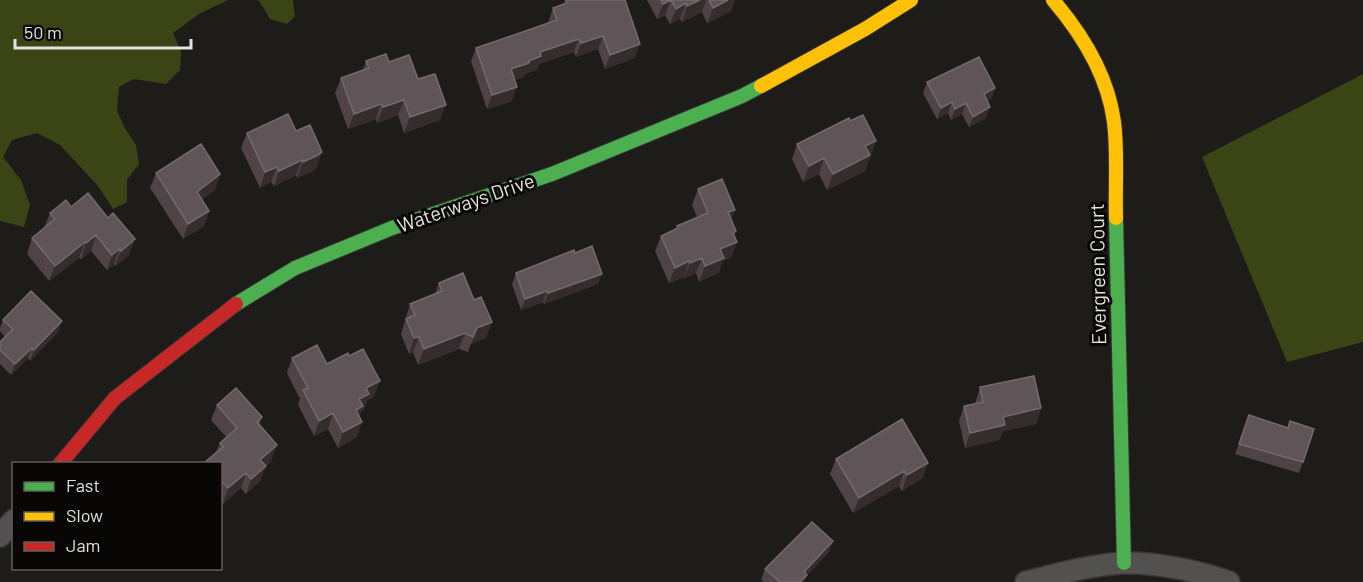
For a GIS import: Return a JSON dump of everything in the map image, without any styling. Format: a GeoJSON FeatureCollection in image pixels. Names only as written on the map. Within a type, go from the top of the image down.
{"type":"FeatureCollection","features":[{"type":"Feature","properties":{"kind":"street","name":"Waterways Drive"},"geometry":{"type":"LineString","coordinates":[[62,462],[115,398],[230,308],[295,268],[392,228],[552,174],[742,96],[865,30],[911,0]]}},
{"type":"Feature","properties":{"kind":"street","name":"Evergreen Court"},"geometry":{"type":"LineString","coordinates":[[1053,0],[1071,22],[1096,63],[1110,102],[1114,122],[1124,563]]}},
{"type":"Feature","properties":{"kind":"street"},"geometry":{"type":"LineString","coordinates":[[0,536],[12,522]]}},
{"type":"Feature","properties":{"kind":"street"},"geometry":{"type":"LineString","coordinates":[[1026,582],[1086,568],[1124,563],[1199,573],[1229,582]]}},
{"type":"Feature","properties":{"kind":"green space"},"geometry":{"type":"Polygon","coordinates":[[[0,0],[228,0],[199,14],[173,33],[181,52],[180,70],[166,84],[134,79],[119,87],[117,111],[136,145],[139,164],[127,180],[127,202],[113,209],[98,186],[60,145],[37,133],[12,140],[3,157],[21,180],[30,205],[24,227],[0,221],[0,0]]]}},
{"type":"Feature","properties":{"kind":"green space"},"geometry":{"type":"Polygon","coordinates":[[[257,0],[293,0],[295,16],[287,24],[270,19],[257,0]]]}},
{"type":"Feature","properties":{"kind":"green space"},"geometry":{"type":"Polygon","coordinates":[[[1363,74],[1363,342],[1287,362],[1202,157],[1363,74]]]}},
{"type":"Feature","properties":{"kind":"building"},"geometry":{"type":"Polygon","coordinates":[[[566,0],[625,0],[640,44],[610,55],[603,36],[581,43],[579,39],[540,52],[541,56],[511,69],[517,87],[492,95],[476,48],[557,20],[553,8],[567,3],[566,0]]]}},
{"type":"Feature","properties":{"kind":"building"},"geometry":{"type":"Polygon","coordinates":[[[671,0],[700,0],[687,6],[686,3],[676,9],[671,0]]]}},
{"type":"Feature","properties":{"kind":"building"},"geometry":{"type":"Polygon","coordinates":[[[709,0],[728,0],[713,8],[709,0]]]}},
{"type":"Feature","properties":{"kind":"building"},"geometry":{"type":"Polygon","coordinates":[[[386,54],[389,62],[409,55],[418,79],[435,74],[446,105],[410,117],[404,100],[383,107],[381,104],[354,114],[341,78],[369,68],[366,61],[386,54]]]}},
{"type":"Feature","properties":{"kind":"building"},"geometry":{"type":"Polygon","coordinates":[[[979,57],[995,88],[984,94],[990,107],[973,117],[966,103],[955,109],[952,102],[941,108],[927,82],[979,57]]]}},
{"type":"Feature","properties":{"kind":"building"},"geometry":{"type":"Polygon","coordinates":[[[288,114],[296,131],[310,125],[322,152],[279,171],[277,167],[265,172],[247,133],[288,114]]]}},
{"type":"Feature","properties":{"kind":"building"},"geometry":{"type":"Polygon","coordinates":[[[863,115],[876,141],[865,146],[870,155],[833,174],[824,158],[809,166],[797,144],[849,118],[850,121],[863,115]]]}},
{"type":"Feature","properties":{"kind":"building"},"geometry":{"type":"Polygon","coordinates":[[[201,144],[220,174],[197,192],[209,211],[188,224],[156,173],[201,144]]]}},
{"type":"Feature","properties":{"kind":"building"},"geometry":{"type":"Polygon","coordinates":[[[722,179],[735,210],[728,212],[736,231],[733,233],[737,242],[720,249],[724,258],[705,266],[702,258],[675,268],[661,236],[678,228],[677,226],[708,213],[698,189],[722,179]]]}},
{"type":"Feature","properties":{"kind":"building"},"geometry":{"type":"Polygon","coordinates":[[[88,193],[108,218],[113,213],[135,239],[121,251],[119,249],[112,255],[96,235],[55,266],[32,238],[55,219],[50,213],[66,200],[71,207],[88,193]]]}},
{"type":"Feature","properties":{"kind":"building"},"geometry":{"type":"Polygon","coordinates":[[[592,246],[602,274],[525,299],[516,273],[574,250],[575,253],[592,246]]]}},
{"type":"Feature","properties":{"kind":"building"},"geometry":{"type":"Polygon","coordinates":[[[463,273],[474,300],[481,297],[492,322],[477,328],[473,337],[465,333],[424,349],[419,337],[414,338],[406,319],[415,315],[410,304],[442,291],[439,283],[463,273]]]}},
{"type":"Feature","properties":{"kind":"building"},"geometry":{"type":"Polygon","coordinates":[[[31,291],[62,321],[34,350],[32,348],[15,364],[0,350],[0,342],[13,329],[3,320],[31,291]]]}},
{"type":"Feature","properties":{"kind":"building"},"geometry":{"type":"Polygon","coordinates":[[[317,345],[327,364],[348,353],[349,356],[363,349],[380,381],[366,388],[369,394],[359,399],[363,406],[356,410],[362,422],[343,432],[333,413],[319,421],[303,390],[308,388],[292,358],[317,345]]]}},
{"type":"Feature","properties":{"kind":"building"},"geometry":{"type":"Polygon","coordinates":[[[1034,376],[1041,408],[1003,417],[1005,425],[970,433],[964,406],[983,402],[980,387],[1034,376]]]}},
{"type":"Feature","properties":{"kind":"building"},"geometry":{"type":"Polygon","coordinates":[[[236,388],[262,417],[257,422],[277,445],[260,460],[266,466],[251,479],[246,473],[228,488],[222,481],[222,462],[205,462],[223,447],[220,443],[237,428],[217,405],[236,388]]]}},
{"type":"Feature","properties":{"kind":"building"},"geometry":{"type":"Polygon","coordinates":[[[1249,415],[1288,428],[1290,421],[1314,429],[1303,462],[1239,444],[1249,415]]]}},
{"type":"Feature","properties":{"kind":"building"},"geometry":{"type":"Polygon","coordinates":[[[902,419],[928,463],[907,475],[904,471],[859,498],[836,459],[902,419]]]}},
{"type":"Feature","properties":{"kind":"building"},"geometry":{"type":"Polygon","coordinates":[[[812,522],[833,541],[804,572],[807,575],[800,582],[780,582],[765,569],[812,522]]]}},
{"type":"Feature","properties":{"kind":"traffic: fast"},"geometry":{"type":"LineString","coordinates":[[236,304],[295,268],[392,228],[552,174],[742,96],[761,86]]}},
{"type":"Feature","properties":{"kind":"traffic: fast"},"geometry":{"type":"LineString","coordinates":[[1116,218],[1124,563]]}},
{"type":"Feature","properties":{"kind":"traffic: slow"},"geometry":{"type":"LineString","coordinates":[[761,86],[865,29],[911,0]]}},
{"type":"Feature","properties":{"kind":"traffic: slow"},"geometry":{"type":"LineString","coordinates":[[1053,0],[1074,27],[1092,56],[1111,105],[1116,146],[1116,218]]}},
{"type":"Feature","properties":{"kind":"traffic: jam"},"geometry":{"type":"LineString","coordinates":[[62,462],[115,398],[236,304]]}}]}
